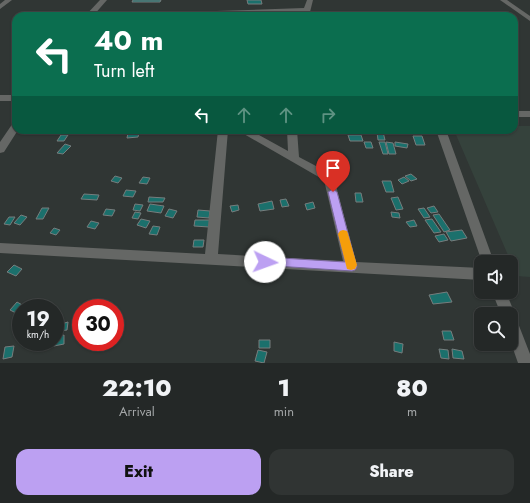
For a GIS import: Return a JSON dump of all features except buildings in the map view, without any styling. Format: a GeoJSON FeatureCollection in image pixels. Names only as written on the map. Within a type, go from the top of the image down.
{"type":"FeatureCollection","features":[{"type":"Feature","properties":{"kind":"street"},"geometry":{"type":"LineString","coordinates":[[0,6],[9,0]]}},
{"type":"Feature","properties":{"kind":"street"},"geometry":{"type":"LineString","coordinates":[[93,12],[104,0]]}},
{"type":"Feature","properties":{"kind":"street"},"geometry":{"type":"LineString","coordinates":[[305,12],[310,0]]}},
{"type":"Feature","properties":{"kind":"street"},"geometry":{"type":"LineString","coordinates":[[503,0],[530,19]]}},
{"type":"Feature","properties":{"kind":"street"},"geometry":{"type":"LineString","coordinates":[[0,98],[12,98]]}},
{"type":"Feature","properties":{"kind":"street"},"geometry":{"type":"LineString","coordinates":[[518,114],[530,114]]}},
{"type":"Feature","properties":{"kind":"street"},"geometry":{"type":"LineString","coordinates":[[0,150],[12,131]]}},
{"type":"Feature","properties":{"kind":"street"},"geometry":{"type":"LineString","coordinates":[[211,259],[224,134]]}},
{"type":"Feature","properties":{"kind":"street"},"geometry":{"type":"LineString","coordinates":[[249,134],[329,178],[352,267]]}},
{"type":"Feature","properties":{"kind":"street"},"geometry":{"type":"LineString","coordinates":[[292,134],[294,158]]}},
{"type":"Feature","properties":{"kind":"street"},"geometry":{"type":"LineString","coordinates":[[442,134],[486,255]]}},
{"type":"Feature","properties":{"kind":"street"},"geometry":{"type":"LineString","coordinates":[[0,248],[474,274]]}},
{"type":"Feature","properties":{"kind":"street"},"geometry":{"type":"LineString","coordinates":[[518,342],[526,363]]}},
{"type":"Feature","properties":{"kind":"shaded area"},"geometry":{"type":"Polygon","coordinates":[[[518,126],[530,126],[530,277],[518,276],[518,255],[508,255],[456,134],[518,134],[518,126]]]}},
{"type":"Feature","properties":{"kind":"slow traffic"},"geometry":{"type":"LineString","coordinates":[[343,234],[351,265]]}},
{"type":"Feature","properties":{"kind":"route"},"geometry":{"type":"LineString","coordinates":[[265,262],[352,267],[333,192]]}}]}
